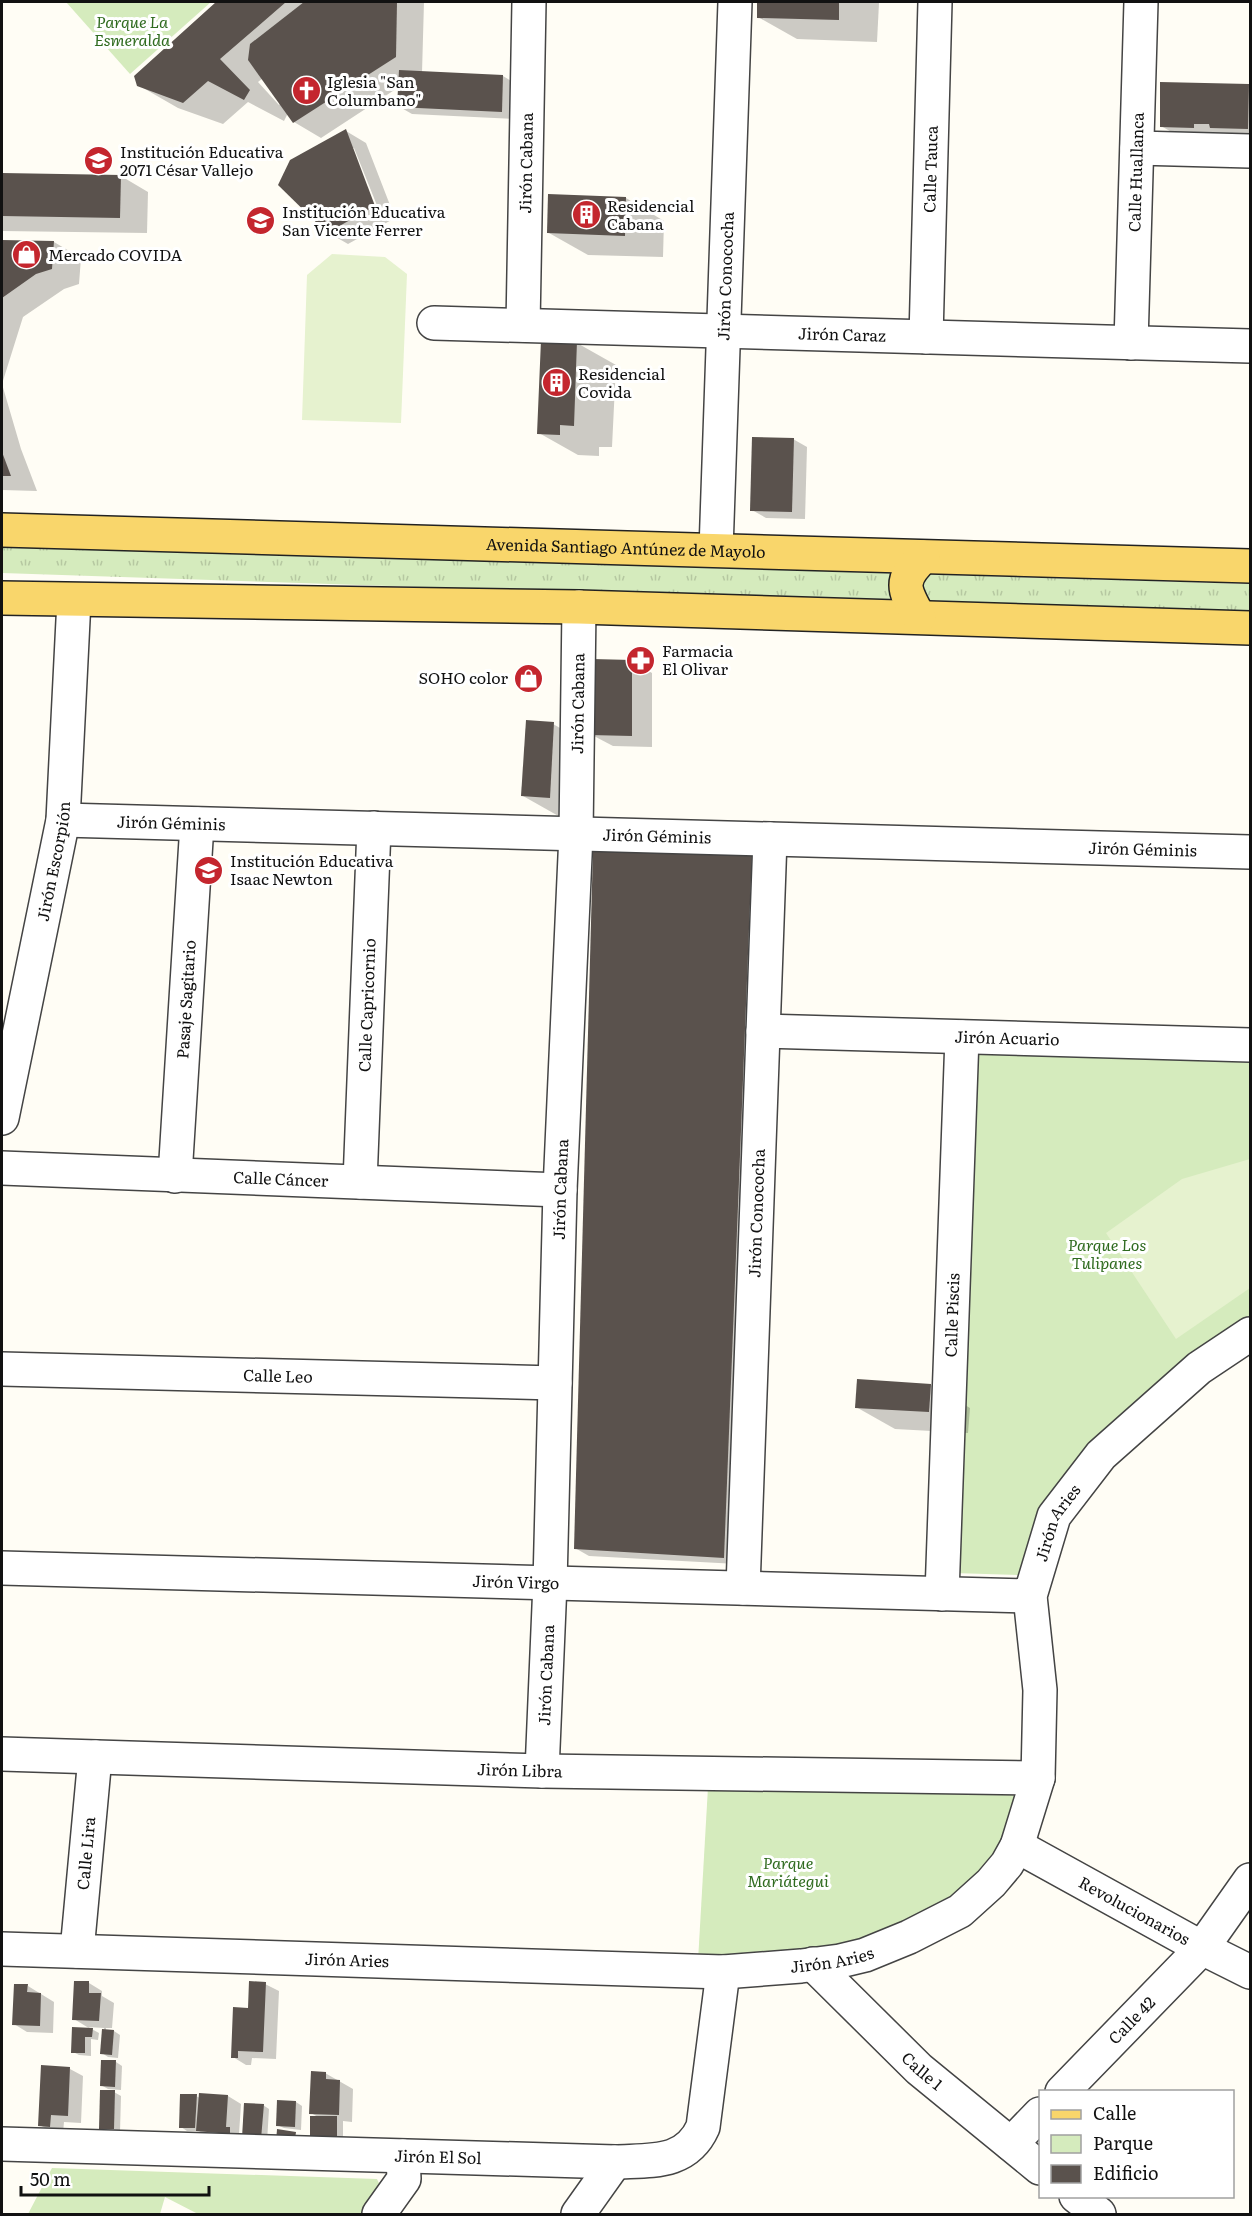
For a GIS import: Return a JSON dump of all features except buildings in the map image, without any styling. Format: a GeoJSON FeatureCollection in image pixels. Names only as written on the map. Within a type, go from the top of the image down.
{"type":"FeatureCollection","features":[{"type":"Feature","properties":{"kind":"main road","name":"Avenida Santiago Antúnez de Mayolo"},"geometry":{"type":"LineString","coordinates":[[2,530],[1251,566]]}},
{"type":"Feature","properties":{"kind":"main road"},"geometry":{"type":"LineString","coordinates":[[884,617],[895,602],[899,587],[897,571],[886,556]]}},
{"type":"Feature","properties":{"kind":"main road"},"geometry":{"type":"LineString","coordinates":[[919,617],[905,586],[909,570],[923,557]]}},
{"type":"Feature","properties":{"kind":"main road"},"geometry":{"type":"LineString","coordinates":[[2,598],[579,607],[1251,627]]}},
{"type":"Feature","properties":{"kind":"street","name":"Jirón Cabana"},"geometry":{"type":"LineString","coordinates":[[523,326],[529,2]]}},
{"type":"Feature","properties":{"kind":"street","name":"Jirón Conococha"},"geometry":{"type":"LineString","coordinates":[[716,550],[735,2]]}},
{"type":"Feature","properties":{"kind":"street","name":"Calle Tauca"},"geometry":{"type":"LineString","coordinates":[[926,337],[934,2]]}},
{"type":"Feature","properties":{"kind":"street","name":"Calle Huallanca"},"geometry":{"type":"LineString","coordinates":[[1131,343],[1141,2]]}},
{"type":"Feature","properties":{"kind":"street"},"geometry":{"type":"LineString","coordinates":[[1137,148],[1251,151]]}},
{"type":"Feature","properties":{"kind":"street","name":"Jirón Caraz"},"geometry":{"type":"LineString","coordinates":[[434,323],[1251,346]]}},
{"type":"Feature","properties":{"kind":"street","name":"Jirón Escorpión"},"geometry":{"type":"LineString","coordinates":[[2,1118],[63,820],[74,600]]}},
{"type":"Feature","properties":{"kind":"street","name":"Jirón Cabana"},"geometry":{"type":"LineString","coordinates":[[542,1772],[550,1583],[560,1190],[576,834],[579,607]]}},
{"type":"Feature","properties":{"kind":"street","name":"Jirón Géminis"},"geometry":{"type":"LineString","coordinates":[[63,820],[1251,852]]}},
{"type":"Feature","properties":{"kind":"street","name":"Pasaje Sagitario"},"geometry":{"type":"LineString","coordinates":[[175,1176],[198,824]]}},
{"type":"Feature","properties":{"kind":"street","name":"Calle Capricornio"},"geometry":{"type":"LineString","coordinates":[[360,1182],[374,828]]}},
{"type":"Feature","properties":{"kind":"street","name":"Jirón Conococha"},"geometry":{"type":"LineString","coordinates":[[744,1588],[770,839]]}},
{"type":"Feature","properties":{"kind":"street","name":"Jirón Acuario"},"geometry":{"type":"LineString","coordinates":[[763,1031],[1251,1045]]}},
{"type":"Feature","properties":{"kind":"street","name":"Calle Piscis"},"geometry":{"type":"LineString","coordinates":[[942,1594],[962,1037]]}},
{"type":"Feature","properties":{"kind":"street","name":"Calle Cáncer"},"geometry":{"type":"LineString","coordinates":[[2,1168],[560,1190]]}},
{"type":"Feature","properties":{"kind":"street","name":"Jirón Aries"},"geometry":{"type":"LineString","coordinates":[[2,1949],[723,1971],[840,1961],[865,1955],[909,1937],[960,1911],[977,1898],[1007,1864],[1017,1846],[1038,1778],[1040,1690],[1030,1596],[1054,1516],[1101,1455],[1199,1368],[1251,1334]]}},
{"type":"Feature","properties":{"kind":"street","name":"Calle Leo"},"geometry":{"type":"LineString","coordinates":[[2,1369],[555,1383]]}},
{"type":"Feature","properties":{"kind":"street","name":"Jirón Virgo"},"geometry":{"type":"LineString","coordinates":[[2,1568],[1030,1596]]}},
{"type":"Feature","properties":{"kind":"street","name":"Jirón Libra"},"geometry":{"type":"LineString","coordinates":[[2,1754],[542,1772],[1038,1778]]}},
{"type":"Feature","properties":{"kind":"street","name":"Calle Lira"},"geometry":{"type":"LineString","coordinates":[[77,1952],[95,1757]]}},
{"type":"Feature","properties":{"kind":"street","name":"Revolucionarios"},"geometry":{"type":"LineString","coordinates":[[1017,1846],[1202,1948],[1251,1972]]}},
{"type":"Feature","properties":{"kind":"street","name":"Calle 42"},"geometry":{"type":"LineString","coordinates":[[1063,2090],[1202,1948],[1251,1880]]}},
{"type":"Feature","properties":{"kind":"street","name":"Calle 1"},"geometry":{"type":"LineString","coordinates":[[813,1964],[919,2069],[1039,2166]]}},
{"type":"Feature","properties":{"kind":"street","name":"Jirón El Sol"},"geometry":{"type":"LineString","coordinates":[[2,2144],[615,2162],[669,2158],[681,2154],[692,2145],[700,2134],[705,2118],[723,1971]]}},
{"type":"Feature","properties":{"kind":"street"},"geometry":{"type":"LineString","coordinates":[[1011,2144],[1039,2116]]}},
{"type":"Feature","properties":{"kind":"street"},"geometry":{"type":"LineString","coordinates":[[380,2214],[404,2179],[403,2156]]}},
{"type":"Feature","properties":{"kind":"street"},"geometry":{"type":"LineString","coordinates":[[578,2214],[615,2162]]}},
{"type":"Feature","properties":{"kind":"street"},"geometry":{"type":"LineString","coordinates":[[1079,2198],[1099,2214]]}},
{"type":"Feature","properties":{"kind":"green space","name":"Parque La Esmeralda"},"geometry":{"type":"Polygon","coordinates":[[[66,2],[211,2],[130,74],[66,2]]]}},
{"type":"Feature","properties":{"kind":"green space"},"geometry":{"type":"Polygon","coordinates":[[[332,254],[385,257],[407,274],[401,423],[302,420],[307,275],[332,254]]]}},
{"type":"Feature","properties":{"kind":"green space"},"geometry":{"type":"Polygon","coordinates":[[[2,546],[1250,584],[1250,615],[2,573],[2,546]]]}},
{"type":"Feature","properties":{"kind":"green space","name":"Parque Los Tulipanes"},"geometry":{"type":"Polygon","coordinates":[[[970,1051],[1250,1054],[1250,1327],[1127,1424],[1020,1575],[953,1573],[970,1051]]]}},
{"type":"Feature","properties":{"kind":"green space"},"geometry":{"type":"Polygon","coordinates":[[[1250,1159],[1250,1288],[1176,1339],[1106,1233],[1182,1179],[1250,1159]]]}},
{"type":"Feature","properties":{"kind":"green space","name":"Parque Mariátegui"},"geometry":{"type":"Polygon","coordinates":[[[708,1787],[1024,1791],[1021,1818],[964,1895],[841,1951],[698,1961],[708,1787]]]}},
{"type":"Feature","properties":{"kind":"green space"},"geometry":{"type":"Polygon","coordinates":[[[52,2168],[377,2179],[383,2192],[364,2214],[198,2214],[165,2197],[160,2214],[28,2214],[52,2168]]]}},
{"type":"Feature","properties":{"kind":"place","name":"Iglesia \"San Columbano\""},"geometry":{"type":"Point","coordinates":[306,91]}},
{"type":"Feature","properties":{"kind":"place","name":"Institución Educativa 2071 César Vallejo"},"geometry":{"type":"Point","coordinates":[99,161]}},
{"type":"Feature","properties":{"kind":"place","name":"Residencial Cabana"},"geometry":{"type":"Point","coordinates":[586,215]}},
{"type":"Feature","properties":{"kind":"place","name":"Institución Educativa San Vicente Ferrer"},"geometry":{"type":"Point","coordinates":[261,221]}},
{"type":"Feature","properties":{"kind":"place","name":"Mercado COVIDA"},"geometry":{"type":"Point","coordinates":[27,255]}},
{"type":"Feature","properties":{"kind":"place","name":"Residencial Covida"},"geometry":{"type":"Point","coordinates":[557,383]}},
{"type":"Feature","properties":{"kind":"place","name":"Farmacia El Olivar"},"geometry":{"type":"Point","coordinates":[641,660]}},
{"type":"Feature","properties":{"kind":"place","name":"SOHO color"},"geometry":{"type":"Point","coordinates":[529,678]}},
{"type":"Feature","properties":{"kind":"place","name":"Institución Educativa Isaac Newton"},"geometry":{"type":"Point","coordinates":[209,870]}}]}
